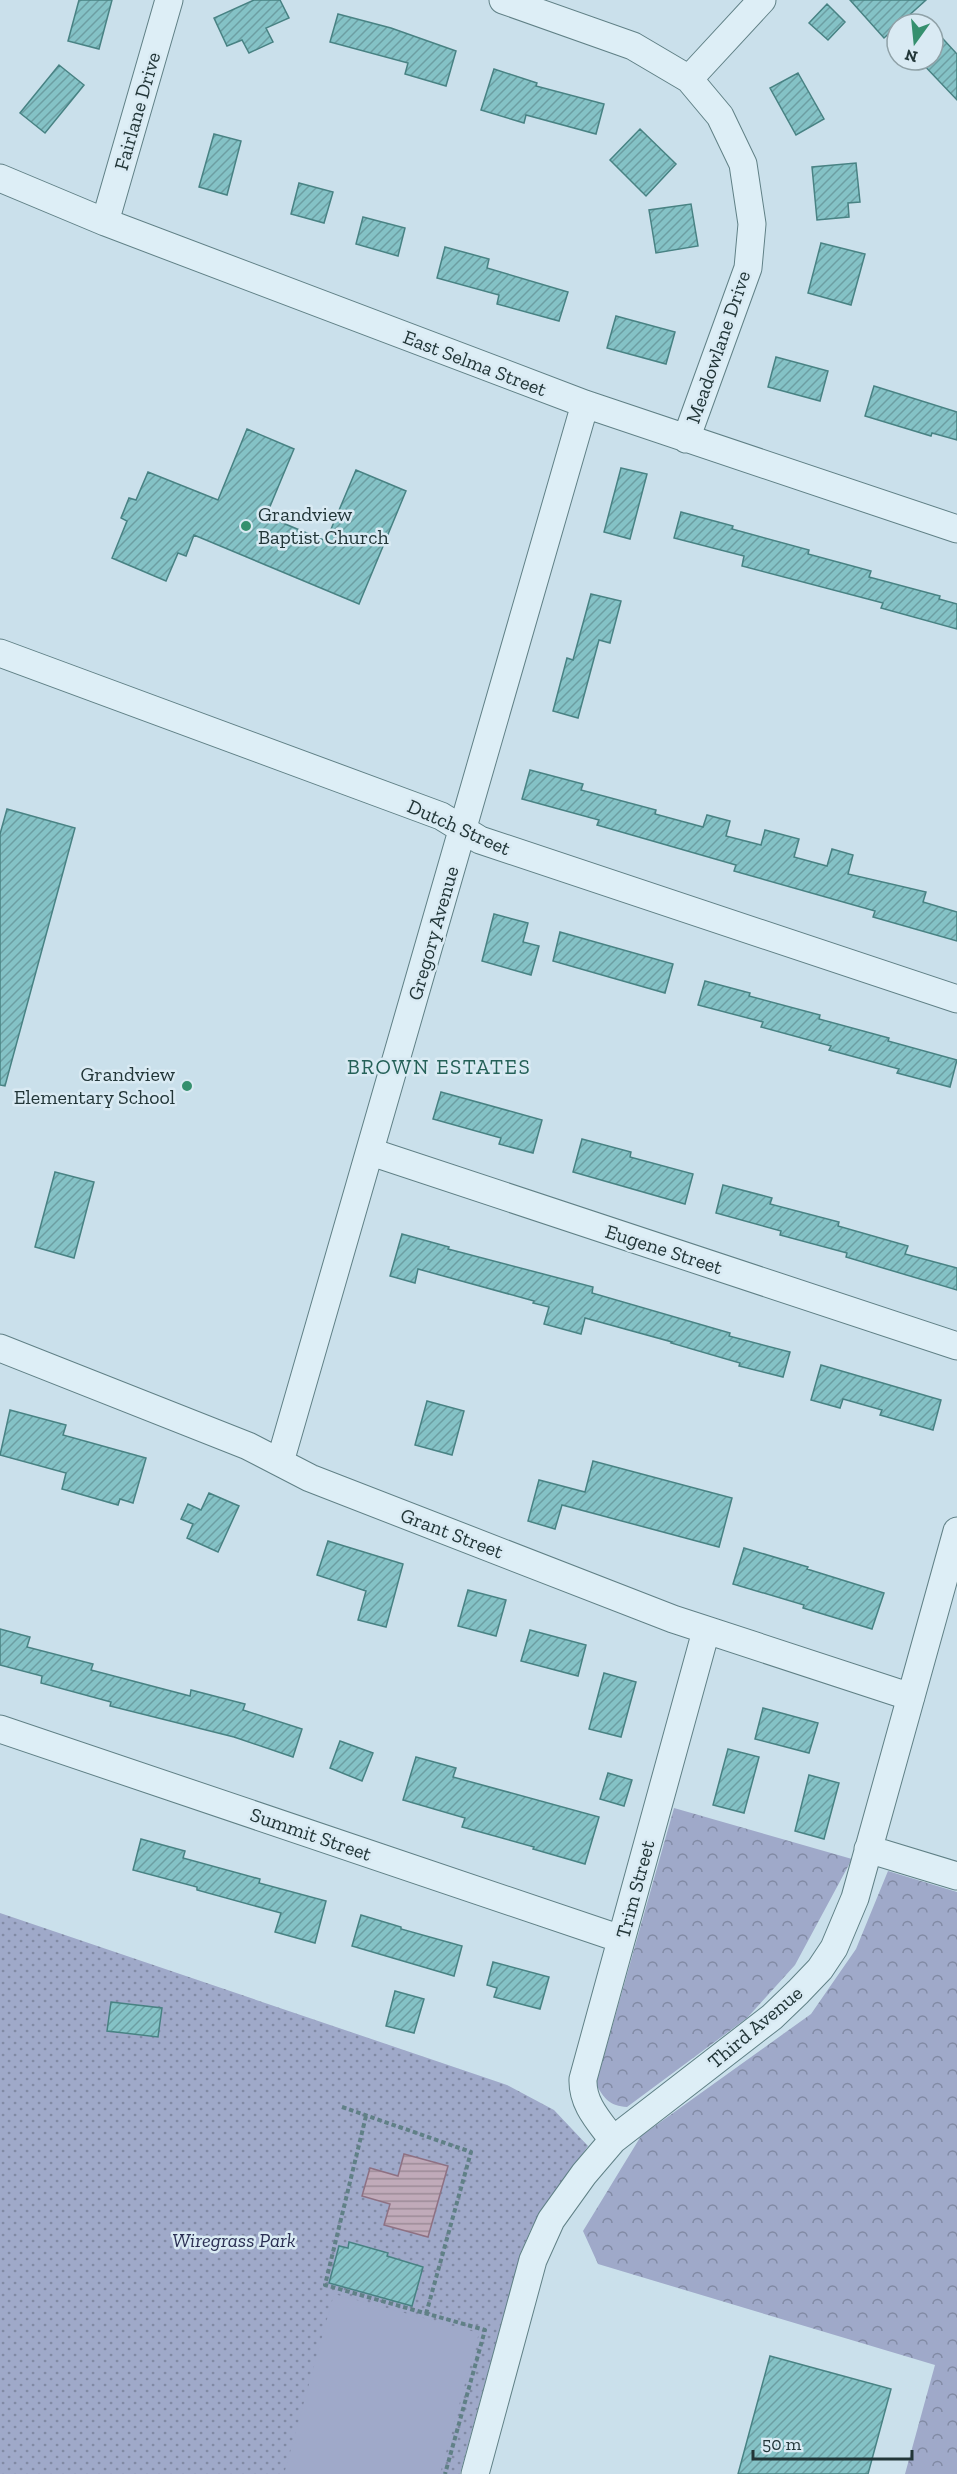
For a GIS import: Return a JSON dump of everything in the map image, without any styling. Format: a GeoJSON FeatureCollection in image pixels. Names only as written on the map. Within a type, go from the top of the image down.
{"type":"FeatureCollection","features":[{"type":"Feature","properties":{"kind":"street","name":"Fairlane Drive"},"geometry":{"type":"LineString","coordinates":[[105,222],[169,0]]}},
{"type":"Feature","properties":{"kind":"street","name":"Meadowlane Drive"},"geometry":{"type":"LineString","coordinates":[[503,0],[633,46],[689,79],[720,116],[743,164],[752,224],[748,268],[686,440]]}},
{"type":"Feature","properties":{"kind":"street"},"geometry":{"type":"LineString","coordinates":[[689,79],[762,0]]}},
{"type":"Feature","properties":{"kind":"street","name":"East Selma Street"},"geometry":{"type":"LineString","coordinates":[[0,178],[105,222],[585,404],[957,530]]}},
{"type":"Feature","properties":{"kind":"street","name":"Gregory Avenue"},"geometry":{"type":"LineString","coordinates":[[280,1462],[585,404]]}},
{"type":"Feature","properties":{"kind":"street","name":"Dutch Street"},"geometry":{"type":"LineString","coordinates":[[0,653],[441,816],[480,840],[957,999]]}},
{"type":"Feature","properties":{"kind":"street","name":"Eugene Street"},"geometry":{"type":"LineString","coordinates":[[371,1152],[957,1346]]}},
{"type":"Feature","properties":{"kind":"street","name":"Grant Street"},"geometry":{"type":"LineString","coordinates":[[0,1348],[248,1446],[310,1478],[706,1631],[911,1697]]}},
{"type":"Feature","properties":{"kind":"street","name":"Third Avenue"},"geometry":{"type":"LineString","coordinates":[[475,2474],[537,2248],[551,2220],[613,2140],[772,2017],[820,1969],[845,1924],[957,1531]]}},
{"type":"Feature","properties":{"kind":"street","name":"Trim Street"},"geometry":{"type":"LineString","coordinates":[[613,2140],[588,2106],[582,2091],[583,2079],[706,1631]]}},
{"type":"Feature","properties":{"kind":"street","name":"Summit Street"},"geometry":{"type":"LineString","coordinates":[[0,1729],[621,1939]]}},
{"type":"Feature","properties":{"kind":"street"},"geometry":{"type":"LineString","coordinates":[[868,1849],[957,1876]]}},
{"type":"Feature","properties":{"kind":"path"},"geometry":{"type":"LineString","coordinates":[[342,2107],[471,2152],[426,2314]]}},
{"type":"Feature","properties":{"kind":"path"},"geometry":{"type":"LineString","coordinates":[[366,2116],[324,2285],[485,2330],[445,2474]]}},
{"type":"Feature","properties":{"kind":"green space"},"geometry":{"type":"Polygon","coordinates":[[[674,1808],[852,1859],[795,1965],[747,2018],[627,2107],[621,2106],[608,2101],[596,2084],[674,1808]]]}},
{"type":"Feature","properties":{"kind":"green space"},"geometry":{"type":"Polygon","coordinates":[[[888,1871],[957,1892],[957,2474],[905,2474],[935,2365],[598,2264],[583,2231],[641,2136],[811,2014],[856,1949],[888,1871]]]}},
{"type":"Feature","properties":{"kind":"green space","name":"Wiregrass Park"},"geometry":{"type":"Polygon","coordinates":[[[0,1913],[507,2085],[554,2110],[588,2146],[532,2227],[521,2252],[460,2474],[0,2474],[0,1913]]]}},
{"type":"Feature","properties":{"kind":"green space"},"geometry":{"type":"Polygon","coordinates":[[[334,2294],[479,2333],[440,2474],[284,2474],[334,2294]]]}},
{"type":"Feature","properties":{"kind":"shaded area"},"geometry":{"type":"Polygon","coordinates":[[[404,2154],[448,2166],[428,2237],[384,2225],[390,2204],[362,2196],[370,2168],[398,2176],[404,2154]]]}},
{"type":"Feature","properties":{"kind":"building"},"geometry":{"type":"Polygon","coordinates":[[[79,0],[112,0],[99,49],[68,41],[79,0]]]}},
{"type":"Feature","properties":{"kind":"building"},"geometry":{"type":"Polygon","coordinates":[[[254,0],[280,0],[289,18],[266,28],[273,42],[249,53],[242,40],[227,46],[214,18],[254,0]]]}},
{"type":"Feature","properties":{"kind":"building"},"geometry":{"type":"Polygon","coordinates":[[[850,0],[926,0],[913,12],[885,12],[884,38],[850,0]]]}},
{"type":"Feature","properties":{"kind":"building"},"geometry":{"type":"Polygon","coordinates":[[[827,4],[845,22],[828,40],[809,23],[827,4]]]}},
{"type":"Feature","properties":{"kind":"building"},"geometry":{"type":"Polygon","coordinates":[[[338,14],[391,28],[456,51],[446,86],[405,74],[408,63],[330,42],[338,14]]]}},
{"type":"Feature","properties":{"kind":"building"},"geometry":{"type":"Polygon","coordinates":[[[945,41],[957,54],[957,100],[930,72],[945,72],[945,41]]]}},
{"type":"Feature","properties":{"kind":"building"},"geometry":{"type":"Polygon","coordinates":[[[59,65],[84,85],[45,133],[20,113],[59,65]]]}},
{"type":"Feature","properties":{"kind":"building"},"geometry":{"type":"Polygon","coordinates":[[[494,69],[537,83],[536,86],[604,104],[596,134],[526,115],[524,123],[481,110],[494,69]]]}},
{"type":"Feature","properties":{"kind":"building"},"geometry":{"type":"Polygon","coordinates":[[[798,73],[824,119],[796,135],[770,88],[798,73]]]}},
{"type":"Feature","properties":{"kind":"building"},"geometry":{"type":"Polygon","coordinates":[[[640,129],[676,164],[646,196],[610,160],[640,129]]]}},
{"type":"Feature","properties":{"kind":"building"},"geometry":{"type":"Polygon","coordinates":[[[214,134],[241,141],[227,195],[199,187],[214,134]]]}},
{"type":"Feature","properties":{"kind":"building"},"geometry":{"type":"Polygon","coordinates":[[[856,163],[860,202],[848,203],[849,217],[817,220],[812,167],[856,163]]]}},
{"type":"Feature","properties":{"kind":"building"},"geometry":{"type":"Polygon","coordinates":[[[299,183],[333,192],[324,223],[291,214],[299,183]]]}},
{"type":"Feature","properties":{"kind":"building"},"geometry":{"type":"Polygon","coordinates":[[[691,204],[698,246],[656,253],[649,210],[691,204]]]}},
{"type":"Feature","properties":{"kind":"building"},"geometry":{"type":"Polygon","coordinates":[[[363,217],[405,228],[398,256],[356,244],[363,217]]]}},
{"type":"Feature","properties":{"kind":"building"},"geometry":{"type":"Polygon","coordinates":[[[821,243],[865,254],[851,305],[808,293],[821,243]]]}},
{"type":"Feature","properties":{"kind":"building"},"geometry":{"type":"Polygon","coordinates":[[[445,247],[489,259],[487,268],[568,292],[559,321],[497,304],[499,295],[437,278],[445,247]]]}},
{"type":"Feature","properties":{"kind":"building"},"geometry":{"type":"Polygon","coordinates":[[[616,316],[675,332],[666,364],[607,348],[616,316]]]}},
{"type":"Feature","properties":{"kind":"building"},"geometry":{"type":"Polygon","coordinates":[[[776,357],[828,371],[820,401],[768,387],[776,357]]]}},
{"type":"Feature","properties":{"kind":"building"},"geometry":{"type":"Polygon","coordinates":[[[874,386],[957,412],[957,440],[932,433],[931,436],[865,416],[874,386]]]}},
{"type":"Feature","properties":{"kind":"building","name":"Grandview Baptist Church"},"geometry":{"type":"Polygon","coordinates":[[[247,429],[294,449],[266,516],[326,541],[356,470],[406,491],[359,604],[194,535],[186,556],[178,553],[166,581],[112,558],[127,521],[121,518],[129,498],[136,500],[148,472],[218,500],[247,429]]]}},
{"type":"Feature","properties":{"kind":"building"},"geometry":{"type":"Polygon","coordinates":[[[621,468],[647,474],[630,539],[604,532],[621,468]]]}},
{"type":"Feature","properties":{"kind":"building"},"geometry":{"type":"Polygon","coordinates":[[[681,512],[809,550],[808,554],[871,571],[869,577],[940,596],[939,599],[957,604],[957,629],[881,608],[883,603],[742,566],[744,556],[674,538],[681,512]]]}},
{"type":"Feature","properties":{"kind":"building"},"geometry":{"type":"Polygon","coordinates":[[[591,594],[621,601],[610,643],[599,640],[578,718],[553,711],[567,658],[573,660],[591,594]]]}},
{"type":"Feature","properties":{"kind":"building"},"geometry":{"type":"Polygon","coordinates":[[[530,770],[583,784],[581,790],[656,810],[655,814],[703,827],[707,815],[730,821],[726,836],[761,845],[765,830],[799,839],[794,857],[827,866],[832,849],[853,855],[848,874],[926,892],[923,902],[957,912],[957,941],[873,917],[875,911],[734,871],[736,865],[597,825],[599,820],[522,799],[530,770]]]}},
{"type":"Feature","properties":{"kind":"building"},"geometry":{"type":"Polygon","coordinates":[[[7,809],[75,828],[5,1086],[0,1085],[0,834],[7,809]]]}},
{"type":"Feature","properties":{"kind":"building"},"geometry":{"type":"Polygon","coordinates":[[[494,914],[528,923],[523,942],[539,946],[531,975],[482,961],[494,914]]]}},
{"type":"Feature","properties":{"kind":"building"},"geometry":{"type":"Polygon","coordinates":[[[560,932],[673,964],[665,993],[553,961],[560,932]]]}},
{"type":"Feature","properties":{"kind":"building"},"geometry":{"type":"Polygon","coordinates":[[[705,981],[750,993],[749,996],[820,1015],[819,1019],[889,1038],[888,1041],[957,1060],[950,1087],[897,1073],[899,1069],[829,1050],[831,1046],[761,1027],[763,1022],[698,1005],[705,981]]]}},
{"type":"Feature","properties":{"kind":"building"},"geometry":{"type":"Polygon","coordinates":[[[441,1092],[542,1120],[533,1153],[499,1144],[501,1138],[433,1119],[441,1092]]]}},
{"type":"Feature","properties":{"kind":"building"},"geometry":{"type":"Polygon","coordinates":[[[582,1139],[631,1152],[630,1157],[693,1174],[685,1204],[573,1172],[582,1139]]]}},
{"type":"Feature","properties":{"kind":"building"},"geometry":{"type":"Polygon","coordinates":[[[55,1172],[94,1182],[74,1258],[35,1247],[55,1172]]]}},
{"type":"Feature","properties":{"kind":"building"},"geometry":{"type":"Polygon","coordinates":[[[723,1185],[772,1198],[770,1204],[839,1222],[838,1226],[908,1246],[905,1254],[957,1268],[957,1290],[846,1257],[847,1253],[780,1235],[781,1231],[716,1213],[723,1185]]]}},
{"type":"Feature","properties":{"kind":"building"},"geometry":{"type":"Polygon","coordinates":[[[402,1234],[449,1247],[448,1249],[593,1287],[592,1293],[730,1333],[729,1336],[790,1352],[783,1377],[739,1366],[740,1363],[585,1318],[581,1334],[544,1324],[549,1307],[418,1269],[415,1283],[390,1276],[402,1234]]]}},
{"type":"Feature","properties":{"kind":"building"},"geometry":{"type":"Polygon","coordinates":[[[821,1365],[941,1400],[933,1430],[880,1415],[882,1410],[843,1399],[840,1408],[811,1400],[821,1365]]]}},
{"type":"Feature","properties":{"kind":"building"},"geometry":{"type":"Polygon","coordinates":[[[427,1401],[464,1411],[452,1455],[415,1445],[427,1401]]]}},
{"type":"Feature","properties":{"kind":"building"},"geometry":{"type":"Polygon","coordinates":[[[10,1410],[66,1425],[63,1435],[146,1458],[133,1503],[120,1499],[118,1505],[62,1489],[66,1473],[0,1455],[10,1410]]]}},
{"type":"Feature","properties":{"kind":"building"},"geometry":{"type":"Polygon","coordinates":[[[593,1461],[732,1498],[719,1547],[562,1505],[555,1529],[528,1521],[539,1480],[585,1492],[593,1461]]]}},
{"type":"Feature","properties":{"kind":"building"},"geometry":{"type":"Polygon","coordinates":[[[209,1493],[239,1506],[218,1552],[187,1538],[193,1524],[181,1519],[188,1504],[201,1510],[209,1493]]]}},
{"type":"Feature","properties":{"kind":"building"},"geometry":{"type":"Polygon","coordinates":[[[328,1541],[403,1564],[386,1627],[358,1620],[366,1591],[317,1575],[328,1541]]]}},
{"type":"Feature","properties":{"kind":"building"},"geometry":{"type":"Polygon","coordinates":[[[744,1548],[884,1593],[872,1629],[803,1608],[804,1605],[733,1584],[744,1548]]]}},
{"type":"Feature","properties":{"kind":"building"},"geometry":{"type":"Polygon","coordinates":[[[468,1590],[506,1600],[496,1636],[458,1626],[468,1590]]]}},
{"type":"Feature","properties":{"kind":"building"},"geometry":{"type":"Polygon","coordinates":[[[0,1629],[30,1637],[27,1647],[93,1664],[91,1670],[190,1696],[191,1690],[245,1704],[243,1710],[302,1729],[293,1757],[234,1737],[110,1706],[111,1702],[41,1683],[42,1676],[0,1665],[0,1629]]]}},
{"type":"Feature","properties":{"kind":"building"},"geometry":{"type":"Polygon","coordinates":[[[530,1630],[586,1645],[578,1676],[521,1661],[530,1630]]]}},
{"type":"Feature","properties":{"kind":"building"},"geometry":{"type":"Polygon","coordinates":[[[604,1673],[636,1682],[621,1737],[589,1729],[604,1673]]]}},
{"type":"Feature","properties":{"kind":"building"},"geometry":{"type":"Polygon","coordinates":[[[763,1708],[818,1723],[809,1753],[755,1739],[763,1708]]]}},
{"type":"Feature","properties":{"kind":"building"},"geometry":{"type":"Polygon","coordinates":[[[340,1741],[373,1753],[362,1781],[330,1768],[340,1741]]]}},
{"type":"Feature","properties":{"kind":"building"},"geometry":{"type":"Polygon","coordinates":[[[728,1749],[759,1757],[744,1813],[713,1805],[728,1749]]]}},
{"type":"Feature","properties":{"kind":"building"},"geometry":{"type":"Polygon","coordinates":[[[416,1757],[456,1768],[453,1777],[599,1817],[585,1864],[462,1827],[465,1818],[403,1800],[416,1757]]]}},
{"type":"Feature","properties":{"kind":"building"},"geometry":{"type":"Polygon","coordinates":[[[608,1773],[632,1780],[624,1806],[600,1799],[608,1773]]]}},
{"type":"Feature","properties":{"kind":"building"},"geometry":{"type":"Polygon","coordinates":[[[809,1775],[839,1783],[824,1839],[795,1831],[809,1775]]]}},
{"type":"Feature","properties":{"kind":"building"},"geometry":{"type":"Polygon","coordinates":[[[141,1839],[185,1851],[183,1858],[260,1879],[259,1883],[326,1901],[315,1943],[275,1932],[281,1913],[133,1870],[141,1839]]]}},
{"type":"Feature","properties":{"kind":"building"},"geometry":{"type":"Polygon","coordinates":[[[361,1915],[462,1946],[454,1976],[352,1946],[361,1915]]]}},
{"type":"Feature","properties":{"kind":"building"},"geometry":{"type":"Polygon","coordinates":[[[493,1962],[549,1977],[540,2009],[494,1997],[497,1988],[487,1985],[493,1962]]]}},
{"type":"Feature","properties":{"kind":"building"},"geometry":{"type":"Polygon","coordinates":[[[395,1991],[424,1999],[414,2033],[386,2026],[395,1991]]]}},
{"type":"Feature","properties":{"kind":"building"},"geometry":{"type":"Polygon","coordinates":[[[111,2002],[162,2008],[158,2037],[107,2031],[111,2002]]]}},
{"type":"Feature","properties":{"kind":"building"},"geometry":{"type":"Polygon","coordinates":[[[349,2242],[388,2253],[387,2256],[423,2267],[412,2306],[329,2283],[339,2246],[348,2248],[349,2242]]]}},
{"type":"Feature","properties":{"kind":"building"},"geometry":{"type":"Polygon","coordinates":[[[770,2356],[891,2389],[868,2474],[738,2474],[770,2356]]]}},
{"type":"Feature","properties":{"kind":"place","name":"Grandview Baptist Church"},"geometry":{"type":"Point","coordinates":[246,526]}},
{"type":"Feature","properties":{"kind":"place","name":"Grandview Elementary School"},"geometry":{"type":"Point","coordinates":[187,1086]}},
{"type":"Feature","properties":{"kind":"district","name":"BROWN ESTATES"},"geometry":{"type":"Point","coordinates":[439,1067]}}]}
